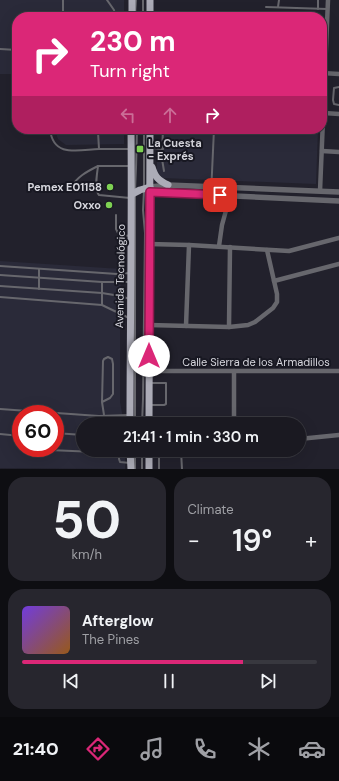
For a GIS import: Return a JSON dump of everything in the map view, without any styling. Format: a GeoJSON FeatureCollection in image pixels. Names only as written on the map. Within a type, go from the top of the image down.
{"type":"FeatureCollection","features":[{"type":"Feature","properties":{"kind":"main road"},"geometry":{"type":"LineString","coordinates":[[132,0],[133,12]]}},
{"type":"Feature","properties":{"kind":"main road"},"geometry":{"type":"LineString","coordinates":[[150,0],[150,12]]}},
{"type":"Feature","properties":{"kind":"main road","name":"Avenida Tecnológico"},"geometry":{"type":"LineString","coordinates":[[130,415],[130,282],[133,194],[132,134]]}},
{"type":"Feature","properties":{"kind":"main road"},"geometry":{"type":"LineString","coordinates":[[149,417],[148,189],[150,134]]}},
{"type":"Feature","properties":{"kind":"main road"},"geometry":{"type":"LineString","coordinates":[[150,162],[156,177],[161,182],[168,185]]}},
{"type":"Feature","properties":{"kind":"main road"},"geometry":{"type":"LineString","coordinates":[[133,194],[148,189]]}},
{"type":"Feature","properties":{"kind":"main road"},"geometry":{"type":"LineString","coordinates":[[131,457],[132,467]]}},
{"type":"Feature","properties":{"kind":"main road"},"geometry":{"type":"LineString","coordinates":[[148,457],[149,469]]}},
{"type":"Feature","properties":{"kind":"street"},"geometry":{"type":"LineString","coordinates":[[327,25],[328,0]]}},
{"type":"Feature","properties":{"kind":"street"},"geometry":{"type":"LineString","coordinates":[[327,73],[339,74]]}},
{"type":"Feature","properties":{"kind":"street"},"geometry":{"type":"LineString","coordinates":[[327,113],[339,114]]}},
{"type":"Feature","properties":{"kind":"street"},"geometry":{"type":"LineString","coordinates":[[320,191],[323,134]]}},
{"type":"Feature","properties":{"kind":"street"},"geometry":{"type":"LineString","coordinates":[[322,152],[339,152]]}},
{"type":"Feature","properties":{"kind":"street"},"geometry":{"type":"LineString","coordinates":[[148,189],[168,185],[339,192]]}},
{"type":"Feature","properties":{"kind":"street"},"geometry":{"type":"LineString","coordinates":[[219,246],[222,225],[231,188]]}},
{"type":"Feature","properties":{"kind":"street"},"geometry":{"type":"LineString","coordinates":[[148,189],[211,195],[339,201]]}},
{"type":"Feature","properties":{"kind":"street"},"geometry":{"type":"LineString","coordinates":[[149,244],[219,246],[283,251],[295,250],[339,238]]}},
{"type":"Feature","properties":{"kind":"street"},"geometry":{"type":"LineString","coordinates":[[186,326],[189,245]]}},
{"type":"Feature","properties":{"kind":"street"},"geometry":{"type":"LineString","coordinates":[[229,326],[230,247]]}},
{"type":"Feature","properties":{"kind":"street"},"geometry":{"type":"LineString","coordinates":[[149,325],[245,326],[251,324],[273,308],[276,305],[278,298],[267,250]]}},
{"type":"Feature","properties":{"kind":"street"},"geometry":{"type":"LineString","coordinates":[[274,281],[339,264]]}},
{"type":"Feature","properties":{"kind":"street","name":"Calle Sierra de los Armadillos"},"geometry":{"type":"LineString","coordinates":[[149,371],[339,372]]}},
{"type":"Feature","properties":{"kind":"street"},"geometry":{"type":"LineString","coordinates":[[234,371],[234,417]]}},
{"type":"Feature","properties":{"kind":"street"},"geometry":{"type":"LineString","coordinates":[[306,438],[339,435]]}},
{"type":"Feature","properties":{"kind":"lane"},"geometry":{"type":"LineString","coordinates":[[63,0],[63,12]]}},
{"type":"Feature","properties":{"kind":"lane"},"geometry":{"type":"LineString","coordinates":[[107,0],[113,7],[114,12]]}},
{"type":"Feature","properties":{"kind":"lane"},"geometry":{"type":"LineString","coordinates":[[134,12],[136,0]]}},
{"type":"Feature","properties":{"kind":"lane"},"geometry":{"type":"LineString","coordinates":[[143,0],[143,12]]}},
{"type":"Feature","properties":{"kind":"lane"},"geometry":{"type":"LineString","coordinates":[[278,8],[279,0]]}},
{"type":"Feature","properties":{"kind":"lane"},"geometry":{"type":"LineString","coordinates":[[318,0],[318,9]]}},
{"type":"Feature","properties":{"kind":"lane"},"geometry":{"type":"LineString","coordinates":[[266,7],[328,9]]}},
{"type":"Feature","properties":{"kind":"lane"},"geometry":{"type":"LineString","coordinates":[[0,50],[12,50]]}},
{"type":"Feature","properties":{"kind":"lane"},"geometry":{"type":"LineString","coordinates":[[339,87],[334,88],[333,100],[334,104],[339,105]]}},
{"type":"Feature","properties":{"kind":"lane"},"geometry":{"type":"LineString","coordinates":[[51,134],[54,142],[66,151],[132,149]]}},
{"type":"Feature","properties":{"kind":"lane"},"geometry":{"type":"LineString","coordinates":[[98,134],[98,149]]}},
{"type":"Feature","properties":{"kind":"lane"},"geometry":{"type":"LineString","coordinates":[[134,417],[133,194],[136,168],[137,134]]}},
{"type":"Feature","properties":{"kind":"lane"},"geometry":{"type":"LineString","coordinates":[[143,417],[144,399],[145,233],[143,210],[148,189],[144,134]]}},
{"type":"Feature","properties":{"kind":"lane"},"geometry":{"type":"LineString","coordinates":[[163,134],[162,159],[164,171]]}},
{"type":"Feature","properties":{"kind":"lane"},"geometry":{"type":"LineString","coordinates":[[211,195],[214,134]]}},
{"type":"Feature","properties":{"kind":"lane"},"geometry":{"type":"LineString","coordinates":[[150,148],[162,148]]}},
{"type":"Feature","properties":{"kind":"lane"},"geometry":{"type":"LineString","coordinates":[[98,166],[96,188],[98,194],[102,196],[133,194]]}},
{"type":"Feature","properties":{"kind":"lane"},"geometry":{"type":"LineString","coordinates":[[71,188],[82,176],[98,166],[132,166]]}},
{"type":"Feature","properties":{"kind":"lane"},"geometry":{"type":"LineString","coordinates":[[116,215],[116,229],[118,233],[131,236]]}},
{"type":"Feature","properties":{"kind":"lane"},"geometry":{"type":"LineString","coordinates":[[0,266],[117,274],[131,273]]}},
{"type":"Feature","properties":{"kind":"lane"},"geometry":{"type":"LineString","coordinates":[[39,269],[40,289]]}},
{"type":"Feature","properties":{"kind":"lane"},"geometry":{"type":"LineString","coordinates":[[0,275],[102,282],[130,282]]}},
{"type":"Feature","properties":{"kind":"lane"},"geometry":{"type":"LineString","coordinates":[[102,282],[102,305]]}},
{"type":"Feature","properties":{"kind":"lane"},"geometry":{"type":"LineString","coordinates":[[0,286],[102,293],[130,299]]}},
{"type":"Feature","properties":{"kind":"lane"},"geometry":{"type":"LineString","coordinates":[[0,297],[102,305],[130,318]]}},
{"type":"Feature","properties":{"kind":"lane"},"geometry":{"type":"LineString","coordinates":[[102,402],[110,398],[113,394],[113,364],[112,359],[108,357],[103,361],[102,402],[104,415]]}},
{"type":"Feature","properties":{"kind":"lane"},"geometry":{"type":"LineString","coordinates":[[149,383],[166,384],[165,405],[149,405]]}},
{"type":"Feature","properties":{"kind":"lane"},"geometry":{"type":"LineString","coordinates":[[0,409],[99,416],[130,415]]}},
{"type":"Feature","properties":{"kind":"lane"},"geometry":{"type":"LineString","coordinates":[[0,434],[12,435]]}},
{"type":"Feature","properties":{"kind":"lane"},"geometry":{"type":"LineString","coordinates":[[64,434],[76,435]]}},
{"type":"Feature","properties":{"kind":"lane"},"geometry":{"type":"LineString","coordinates":[[64,450],[76,451]]}},
{"type":"Feature","properties":{"kind":"lane"},"geometry":{"type":"LineString","coordinates":[[119,457],[120,462],[132,467],[134,457]]}},
{"type":"Feature","properties":{"kind":"lane"},"geometry":{"type":"LineString","coordinates":[[142,469],[145,457]]}},
{"type":"Feature","properties":{"kind":"lane"},"geometry":{"type":"LineString","coordinates":[[159,457],[159,469]]}},
{"type":"Feature","properties":{"kind":"lane"},"geometry":{"type":"LineString","coordinates":[[182,457],[182,469]]}},
{"type":"Feature","properties":{"kind":"shaded area"},"geometry":{"type":"Polygon","coordinates":[[[0,0],[124,0],[124,12],[12,12],[12,74],[0,74],[0,0]]]}},
{"type":"Feature","properties":{"kind":"shaded area"},"geometry":{"type":"Polygon","coordinates":[[[56,134],[124,134],[124,144],[66,145],[58,139],[56,134]]]}},
{"type":"Feature","properties":{"kind":"shaded area"},"geometry":{"type":"Polygon","coordinates":[[[161,134],[318,134],[316,184],[163,178],[157,171],[157,141],[161,140],[161,134]]]}},
{"type":"Feature","properties":{"kind":"shaded area"},"geometry":{"type":"Polygon","coordinates":[[[0,261],[121,269],[120,402],[123,417],[76,417],[76,457],[125,457],[125,469],[0,468],[0,261]]]}},
{"type":"Feature","properties":{"kind":"place","name":"La Cuesta - Exprés"},"geometry":{"type":"Point","coordinates":[140,149]}},
{"type":"Feature","properties":{"kind":"place","name":"Pemex E01158"},"geometry":{"type":"Point","coordinates":[110,187]}},
{"type":"Feature","properties":{"kind":"place","name":"Oxxo"},"geometry":{"type":"Point","coordinates":[109,205]}},
{"type":"Feature","properties":{"kind":"route"},"geometry":{"type":"LineString","coordinates":[[149,356],[150,192],[220,195]]}}]}
